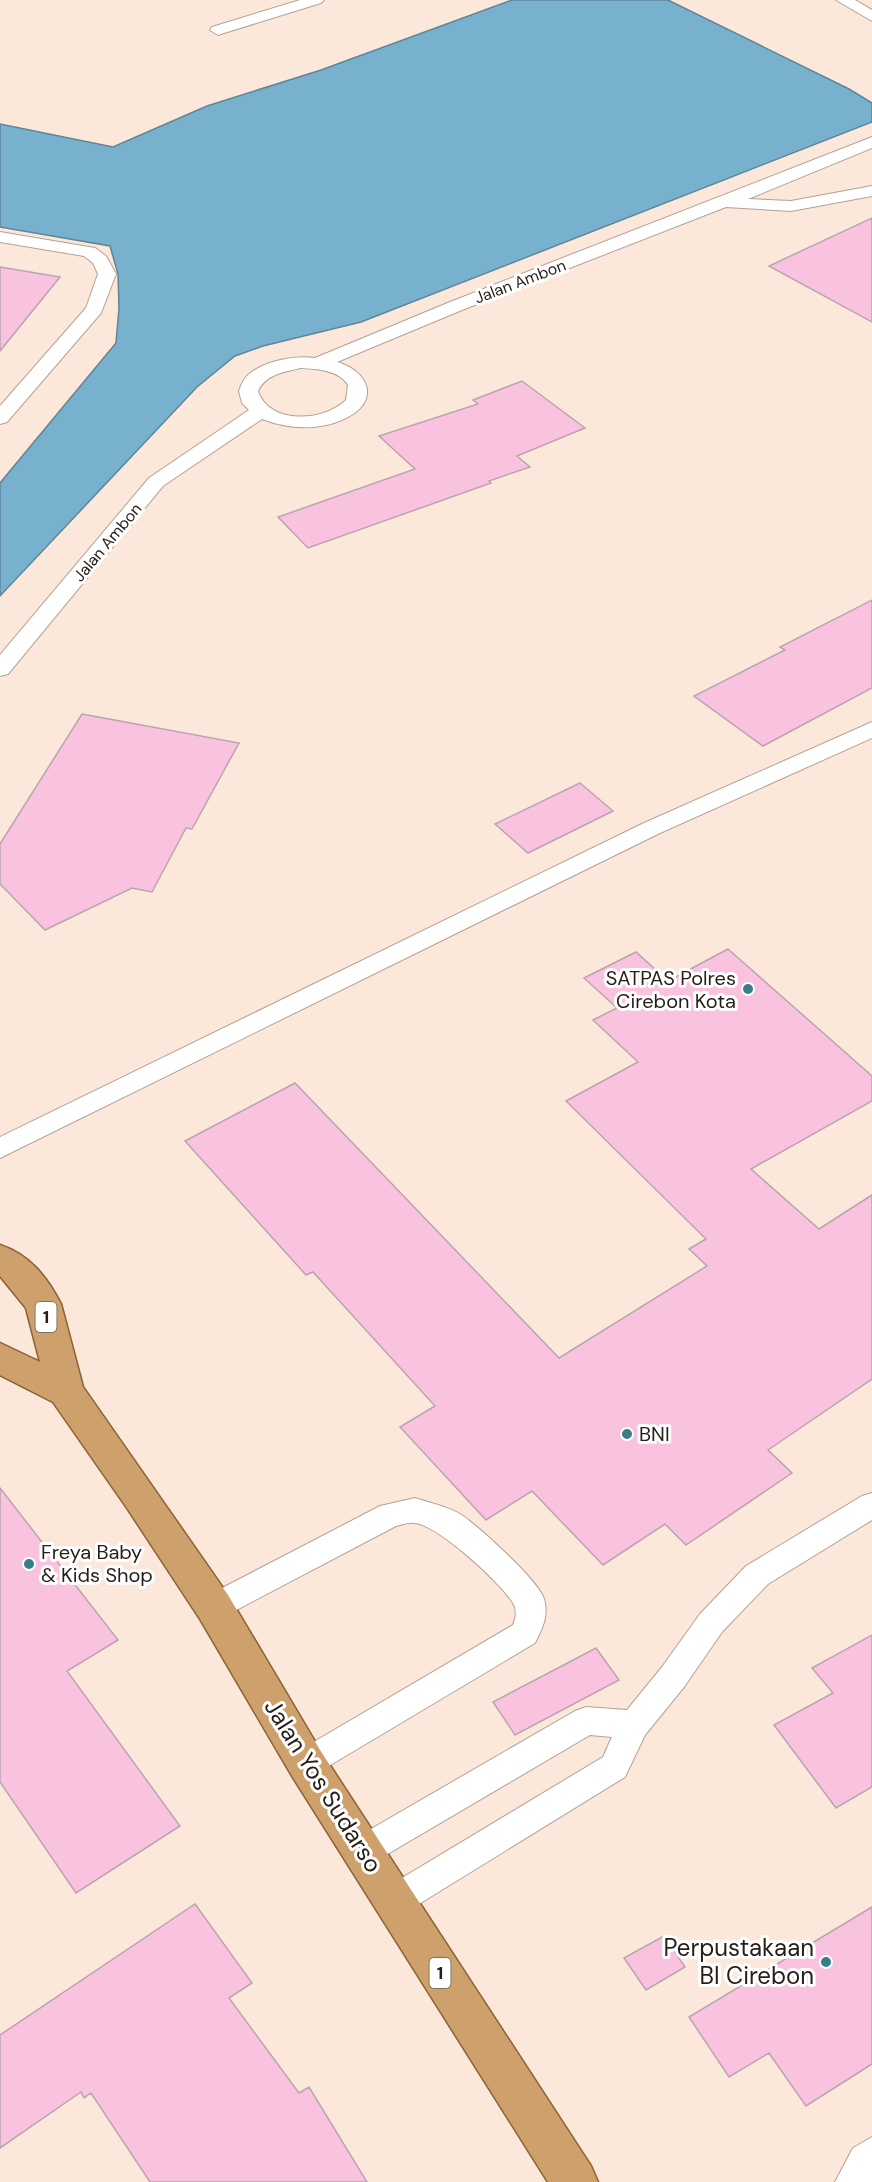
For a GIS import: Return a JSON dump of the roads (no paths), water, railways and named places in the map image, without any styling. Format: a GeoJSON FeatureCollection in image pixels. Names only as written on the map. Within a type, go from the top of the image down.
{"type":"FeatureCollection","features":[{"type":"Feature","properties":{"kind":"highway","name":"Jalan Yos Sudarso"},"geometry":{"type":"LineString","coordinates":[[0,1258],[16,1268],[43,1304],[66,1392],[214,1607],[306,1763],[575,2182]]}},
{"type":"Feature","properties":{"kind":"highway","name":"Jalan Yos Sudarso"},"geometry":{"type":"LineString","coordinates":[[0,1358],[66,1392]]}},
{"type":"Feature","properties":{"kind":"lane"},"geometry":{"type":"LineString","coordinates":[[218,30],[316,0]]}},
{"type":"Feature","properties":{"kind":"lane"},"geometry":{"type":"LineString","coordinates":[[844,0],[872,16]]}},
{"type":"Feature","properties":{"kind":"lane","name":"Jalan Ambon"},"geometry":{"type":"LineString","coordinates":[[318,363],[423,318],[872,142]]}},
{"type":"Feature","properties":{"kind":"lane","name":"Jalan Ambon"},"geometry":{"type":"LineString","coordinates":[[723,202],[791,206],[872,191]]}},
{"type":"Feature","properties":{"kind":"lane"},"geometry":{"type":"LineString","coordinates":[[0,237],[89,252],[100,260],[107,274],[95,309],[0,418]]}},
{"type":"Feature","properties":{"kind":"lane"},"geometry":{"type":"LineString","coordinates":[[318,363],[346,372],[355,380],[359,389],[357,399],[350,408],[323,420],[305,422],[272,418],[259,412],[251,404],[248,394],[250,385],[257,376],[284,364],[318,363]]}},
{"type":"Feature","properties":{"kind":"lane","name":"Jalan Ambon"},"geometry":{"type":"LineString","coordinates":[[0,669],[156,482],[259,412]]}},
{"type":"Feature","properties":{"kind":"lane"},"geometry":{"type":"LineString","coordinates":[[0,1148],[652,828],[872,729]]}},
{"type":"Feature","properties":{"kind":"lane"},"geometry":{"type":"LineString","coordinates":[[394,1901],[614,1767],[634,1725],[673,1677],[711,1623],[757,1575],[872,1505]]}},
{"type":"Feature","properties":{"kind":"lane"},"geometry":{"type":"LineString","coordinates":[[214,1607],[390,1515],[415,1510],[451,1524],[496,1564],[529,1599],[531,1618],[524,1634],[306,1763]]}},
{"type":"Feature","properties":{"kind":"lane"},"geometry":{"type":"LineString","coordinates":[[363,1851],[586,1721],[634,1725]]}},
{"type":"Feature","properties":{"kind":"lane"},"geometry":{"type":"LineString","coordinates":[[854,2182],[865,2160],[872,2155]]}},
{"type":"Feature","properties":{"kind":"water"},"geometry":{"type":"Polygon","coordinates":[[[512,0],[668,0],[849,89],[872,103],[872,122],[361,322],[263,346],[235,356],[197,387],[0,596],[0,483],[116,343],[119,308],[118,274],[110,246],[0,227],[0,124],[113,147],[207,106],[321,70],[512,0]]]}},
{"type":"Feature","properties":{"kind":"place","name":"SATPAS Polres Cirebon Kota"},"geometry":{"type":"Point","coordinates":[748,989]}},
{"type":"Feature","properties":{"kind":"place","name":"BNI"},"geometry":{"type":"Point","coordinates":[627,1434]}},
{"type":"Feature","properties":{"kind":"place","name":"Freya Baby & Kids Shop"},"geometry":{"type":"Point","coordinates":[29,1564]}},
{"type":"Feature","properties":{"kind":"place","name":"Perpustakaan BI Cirebon"},"geometry":{"type":"Point","coordinates":[826,1962]}}]}
